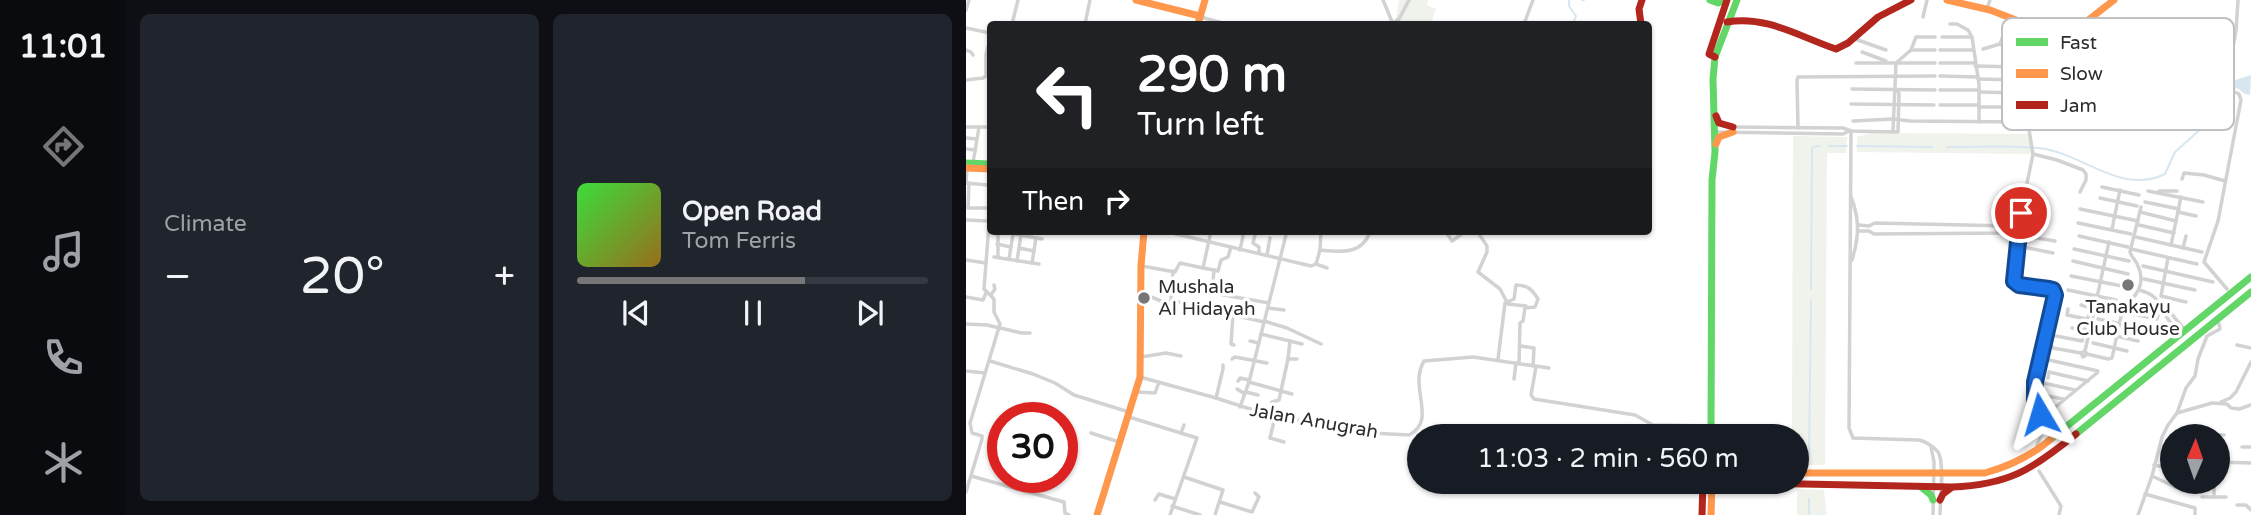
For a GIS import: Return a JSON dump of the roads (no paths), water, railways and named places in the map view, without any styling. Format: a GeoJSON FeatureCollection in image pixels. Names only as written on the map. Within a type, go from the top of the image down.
{"type":"FeatureCollection","features":[{"type":"Feature","properties":{"kind":"main road"},"geometry":{"type":"LineString","coordinates":[[1136,0],[1199,20],[1205,0]]}},
{"type":"Feature","properties":{"kind":"main road"},"geometry":{"type":"LineString","coordinates":[[1641,21],[1639,9],[1642,0]]}},
{"type":"Feature","properties":{"kind":"main road"},"geometry":{"type":"LineString","coordinates":[[1710,424],[1712,180],[1715,147],[1713,79],[1715,57],[1737,0]]}},
{"type":"Feature","properties":{"kind":"main road"},"geometry":{"type":"LineString","coordinates":[[1727,22],[1738,19],[1784,29],[1836,49],[1848,43],[1878,17],[1911,0]]}},
{"type":"Feature","properties":{"kind":"main road"},"geometry":{"type":"LineString","coordinates":[[1947,0],[2010,17]]}},
{"type":"Feature","properties":{"kind":"main road"},"geometry":{"type":"LineString","coordinates":[[2091,18],[2114,0]]}},
{"type":"Feature","properties":{"kind":"main road"},"geometry":{"type":"LineString","coordinates":[[1715,57],[1709,54],[1723,11],[1720,1]]}},
{"type":"Feature","properties":{"kind":"main road"},"geometry":{"type":"LineString","coordinates":[[1733,9],[1738,19]]}},
{"type":"Feature","properties":{"kind":"main road"},"geometry":{"type":"LineString","coordinates":[[1715,114],[1719,123],[1733,130]]}},
{"type":"Feature","properties":{"kind":"main road"},"geometry":{"type":"LineString","coordinates":[[1715,147],[1719,137],[1733,130]]}},
{"type":"Feature","properties":{"kind":"main road"},"geometry":{"type":"LineString","coordinates":[[968,165],[987,167]]}},
{"type":"Feature","properties":{"kind":"main road"},"geometry":{"type":"LineString","coordinates":[[1097,515],[1140,377],[1144,235]]}},
{"type":"Feature","properties":{"kind":"main road"},"geometry":{"type":"LineString","coordinates":[[1809,473],[1937,474],[1996,471],[2019,462],[2061,432],[2251,277]]}},
{"type":"Feature","properties":{"kind":"main road"},"geometry":{"type":"LineString","coordinates":[[1809,484],[1952,487],[1986,485],[2024,473],[2047,458],[2251,292]]}},
{"type":"Feature","properties":{"kind":"main road"},"geometry":{"type":"LineString","coordinates":[[2118,385],[2125,393]]}},
{"type":"Feature","properties":{"kind":"main road"},"geometry":{"type":"LineString","coordinates":[[1996,471],[1994,479],[2001,482]]}},
{"type":"Feature","properties":{"kind":"main road"},"geometry":{"type":"LineString","coordinates":[[1921,486],[1936,500],[1952,487]]}},
{"type":"Feature","properties":{"kind":"main road"},"geometry":{"type":"LineString","coordinates":[[1702,515],[1703,494]]}},
{"type":"Feature","properties":{"kind":"main road"},"geometry":{"type":"LineString","coordinates":[[1711,515],[1714,494]]}},
{"type":"Feature","properties":{"kind":"street"},"geometry":{"type":"LineString","coordinates":[[966,10],[969,0]]}},
{"type":"Feature","properties":{"kind":"street"},"geometry":{"type":"LineString","coordinates":[[1013,21],[1018,0]]}},
{"type":"Feature","properties":{"kind":"street"},"geometry":{"type":"LineString","coordinates":[[1086,21],[1090,0]]}},
{"type":"Feature","properties":{"kind":"street"},"geometry":{"type":"LineString","coordinates":[[1383,0],[1392,21]]}},
{"type":"Feature","properties":{"kind":"street"},"geometry":{"type":"LineString","coordinates":[[1397,21],[1409,0]]}},
{"type":"Feature","properties":{"kind":"street"},"geometry":{"type":"LineString","coordinates":[[1525,21],[1533,0]]}},
{"type":"Feature","properties":{"kind":"street"},"geometry":{"type":"LineString","coordinates":[[1923,17],[1927,0]]}},
{"type":"Feature","properties":{"kind":"street"},"geometry":{"type":"LineString","coordinates":[[1987,9],[1990,0]]}},
{"type":"Feature","properties":{"kind":"street"},"geometry":{"type":"LineString","coordinates":[[2234,37],[2238,0]]}},
{"type":"Feature","properties":{"kind":"street"},"geometry":{"type":"LineString","coordinates":[[1950,24],[1957,24],[1968,30],[1972,37],[1978,78],[1979,122]]}},
{"type":"Feature","properties":{"kind":"street"},"geometry":{"type":"LineString","coordinates":[[966,28],[987,32]]}},
{"type":"Feature","properties":{"kind":"street"},"geometry":{"type":"LineString","coordinates":[[1893,63],[1911,50],[1916,37],[1935,37]]}},
{"type":"Feature","properties":{"kind":"street"},"geometry":{"type":"LineString","coordinates":[[1942,37],[1972,37]]}},
{"type":"Feature","properties":{"kind":"street"},"geometry":{"type":"LineString","coordinates":[[1853,38],[1886,50]]}},
{"type":"Feature","properties":{"kind":"street"},"geometry":{"type":"LineString","coordinates":[[1983,49],[2000,44],[2002,39]]}},
{"type":"Feature","properties":{"kind":"street"},"geometry":{"type":"LineString","coordinates":[[966,50],[973,55]]}},
{"type":"Feature","properties":{"kind":"street"},"geometry":{"type":"LineString","coordinates":[[1911,50],[1974,50]]}},
{"type":"Feature","properties":{"kind":"street"},"geometry":{"type":"LineString","coordinates":[[1863,63],[1864,53],[1893,63]]}},
{"type":"Feature","properties":{"kind":"street"},"geometry":{"type":"LineString","coordinates":[[1856,63],[2002,65]]}},
{"type":"Feature","properties":{"kind":"street"},"geometry":{"type":"LineString","coordinates":[[1733,130],[1843,128],[1851,131],[1896,132],[1896,104],[1893,93],[1896,89],[1896,76],[1893,63]]}},
{"type":"Feature","properties":{"kind":"street"},"geometry":{"type":"LineString","coordinates":[[966,80],[984,78],[987,66]]}},
{"type":"Feature","properties":{"kind":"street"},"geometry":{"type":"LineString","coordinates":[[1798,128],[1798,77],[1937,76],[2002,79]]}},
{"type":"Feature","properties":{"kind":"street"},"geometry":{"type":"LineString","coordinates":[[1852,89],[2002,92]]}},
{"type":"Feature","properties":{"kind":"street"},"geometry":{"type":"LineString","coordinates":[[2227,289],[2204,262],[2216,230],[2241,100],[2239,94],[2234,92]]}},
{"type":"Feature","properties":{"kind":"street"},"geometry":{"type":"LineString","coordinates":[[1851,104],[2002,107]]}},
{"type":"Feature","properties":{"kind":"street"},"geometry":{"type":"LineString","coordinates":[[1853,121],[1896,119],[2002,122]]}},
{"type":"Feature","properties":{"kind":"street"},"geometry":{"type":"LineString","coordinates":[[966,127],[987,127]]}},
{"type":"Feature","properties":{"kind":"street"},"geometry":{"type":"LineString","coordinates":[[979,127],[975,150],[968,165],[967,208],[987,209]]}},
{"type":"Feature","properties":{"kind":"street"},"geometry":{"type":"LineString","coordinates":[[1715,129],[1843,134],[1851,131]]}},
{"type":"Feature","properties":{"kind":"street"},"geometry":{"type":"LineString","coordinates":[[2029,130],[2033,149],[2021,213],[2014,281],[2019,285],[2053,290],[2055,295],[2035,382],[2035,400],[2047,438],[2040,446]]}},
{"type":"Feature","properties":{"kind":"street"},"geometry":{"type":"LineString","coordinates":[[1851,131],[1850,433],[1853,438],[1860,439],[1925,441],[1931,447],[1937,474],[1933,515]]}},
{"type":"Feature","properties":{"kind":"street"},"geometry":{"type":"LineString","coordinates":[[966,138],[977,139]]}},
{"type":"Feature","properties":{"kind":"street"},"geometry":{"type":"LineString","coordinates":[[966,149],[975,150]]}},
{"type":"Feature","properties":{"kind":"street"},"geometry":{"type":"LineString","coordinates":[[2033,149],[2083,170],[2086,180],[2080,192]]}},
{"type":"Feature","properties":{"kind":"street"},"geometry":{"type":"LineString","coordinates":[[2182,179],[2185,173],[2225,181]]}},
{"type":"Feature","properties":{"kind":"street"},"geometry":{"type":"LineString","coordinates":[[967,183],[987,185]]}},
{"type":"Feature","properties":{"kind":"street"},"geometry":{"type":"LineString","coordinates":[[2102,187],[2139,195]]}},
{"type":"Feature","properties":{"kind":"street"},"geometry":{"type":"LineString","coordinates":[[2112,230],[2120,191]]}},
{"type":"Feature","properties":{"kind":"street"},"geometry":{"type":"LineString","coordinates":[[2177,191],[2151,191],[2203,202]]}},
{"type":"Feature","properties":{"kind":"street"},"geometry":{"type":"LineString","coordinates":[[1850,195],[1858,216],[1858,242],[1850,266]]}},
{"type":"Feature","properties":{"kind":"street"},"geometry":{"type":"LineString","coordinates":[[2171,245],[2181,197]]}},
{"type":"Feature","properties":{"kind":"street"},"geometry":{"type":"LineString","coordinates":[[2100,198],[2176,221]]}},
{"type":"Feature","properties":{"kind":"street"},"geometry":{"type":"LineString","coordinates":[[2146,202],[2196,216]]}},
{"type":"Feature","properties":{"kind":"street"},"geometry":{"type":"LineString","coordinates":[[2080,209],[2174,233]]}},
{"type":"Feature","properties":{"kind":"street"},"geometry":{"type":"LineString","coordinates":[[2096,302],[2123,303],[2139,290],[2138,266],[2129,248],[2138,223],[2139,209]]}},
{"type":"Feature","properties":{"kind":"street"},"geometry":{"type":"LineString","coordinates":[[966,220],[987,221]]}},
{"type":"Feature","properties":{"kind":"street"},"geometry":{"type":"LineString","coordinates":[[1875,223],[1974,224],[2009,226],[2012,230],[2009,233],[1874,234],[1858,228],[1875,223]]}},
{"type":"Feature","properties":{"kind":"street"},"geometry":{"type":"LineString","coordinates":[[2078,223],[2131,234]]}},
{"type":"Feature","properties":{"kind":"street"},"geometry":{"type":"LineString","coordinates":[[972,433],[970,423],[999,327],[994,313],[994,299],[984,289],[987,235]]}},
{"type":"Feature","properties":{"kind":"street"},"geometry":{"type":"LineString","coordinates":[[998,235],[996,257],[1039,264]]}},
{"type":"Feature","properties":{"kind":"street"},"geometry":{"type":"LineString","coordinates":[[1009,259],[1016,235]]}},
{"type":"Feature","properties":{"kind":"street"},"geometry":{"type":"LineString","coordinates":[[1017,235],[1017,261]]}},
{"type":"Feature","properties":{"kind":"street"},"geometry":{"type":"LineString","coordinates":[[1025,235],[1042,239]]}},
{"type":"Feature","properties":{"kind":"street"},"geometry":{"type":"LineString","coordinates":[[1179,235],[1327,268]]}},
{"type":"Feature","properties":{"kind":"street"},"geometry":{"type":"LineString","coordinates":[[1203,268],[1210,235]]}},
{"type":"Feature","properties":{"kind":"street"},"geometry":{"type":"LineString","coordinates":[[1240,250],[1243,235]]}},
{"type":"Feature","properties":{"kind":"street"},"geometry":{"type":"LineString","coordinates":[[1255,235],[1253,243],[1259,247],[1259,253]]}},
{"type":"Feature","properties":{"kind":"street"},"geometry":{"type":"LineString","coordinates":[[1240,407],[1246,393],[1286,235]]}},
{"type":"Feature","properties":{"kind":"street"},"geometry":{"type":"LineString","coordinates":[[1316,264],[1321,235]]}},
{"type":"Feature","properties":{"kind":"street"},"geometry":{"type":"LineString","coordinates":[[1320,250],[1357,249],[1368,235]]}},
{"type":"Feature","properties":{"kind":"street"},"geometry":{"type":"LineString","coordinates":[[1448,235],[1452,241],[1460,235]]}},
{"type":"Feature","properties":{"kind":"street"},"geometry":{"type":"LineString","coordinates":[[1480,235],[1487,246],[1485,258],[1478,270],[1500,289],[1506,302],[1498,360],[1549,368]]}},
{"type":"Feature","properties":{"kind":"street"},"geometry":{"type":"LineString","coordinates":[[2020,235],[2055,241]]}},
{"type":"Feature","properties":{"kind":"street"},"geometry":{"type":"LineString","coordinates":[[2079,236],[2197,264]]}},
{"type":"Feature","properties":{"kind":"street"},"geometry":{"type":"LineString","coordinates":[[2183,248],[2186,236]]}},
{"type":"Feature","properties":{"kind":"street"},"geometry":{"type":"LineString","coordinates":[[2136,237],[2202,252]]}},
{"type":"Feature","properties":{"kind":"street"},"geometry":{"type":"LineString","coordinates":[[1032,263],[1036,238]]}},
{"type":"Feature","properties":{"kind":"street"},"geometry":{"type":"LineString","coordinates":[[1267,255],[1270,238]]}},
{"type":"Feature","properties":{"kind":"street"},"geometry":{"type":"LineString","coordinates":[[2085,353],[2109,243]]}},
{"type":"Feature","properties":{"kind":"street"},"geometry":{"type":"LineString","coordinates":[[997,244],[1011,247]]}},
{"type":"Feature","properties":{"kind":"street"},"geometry":{"type":"LineString","coordinates":[[2018,246],[2053,253]]}},
{"type":"Feature","properties":{"kind":"street"},"geometry":{"type":"LineString","coordinates":[[1212,293],[1221,260],[1228,257],[1231,247]]}},
{"type":"Feature","properties":{"kind":"street"},"geometry":{"type":"LineString","coordinates":[[1019,248],[1034,251]]}},
{"type":"Feature","properties":{"kind":"street"},"geometry":{"type":"LineString","coordinates":[[2074,249],[2129,261]]}},
{"type":"Feature","properties":{"kind":"street"},"geometry":{"type":"LineString","coordinates":[[2168,258],[2161,296],[2186,302]]}},
{"type":"Feature","properties":{"kind":"street"},"geometry":{"type":"LineString","coordinates":[[966,260],[986,263]]}},
{"type":"Feature","properties":{"kind":"street"},"geometry":{"type":"LineString","coordinates":[[2073,261],[2128,274]]}},
{"type":"Feature","properties":{"kind":"street"},"geometry":{"type":"LineString","coordinates":[[1141,266],[1176,271],[1180,263],[1218,271]]}},
{"type":"Feature","properties":{"kind":"street"},"geometry":{"type":"LineString","coordinates":[[2143,266],[2213,282]]}},
{"type":"Feature","properties":{"kind":"street"},"geometry":{"type":"LineString","coordinates":[[1141,293],[1169,304],[1173,289],[1173,271]]}},
{"type":"Feature","properties":{"kind":"street"},"geometry":{"type":"LineString","coordinates":[[2071,276],[2122,286]]}},
{"type":"Feature","properties":{"kind":"street"},"geometry":{"type":"LineString","coordinates":[[2144,279],[2195,290]]}},
{"type":"Feature","properties":{"kind":"street"},"geometry":{"type":"LineString","coordinates":[[966,297],[983,300],[995,289],[994,285]]}},
{"type":"Feature","properties":{"kind":"street"},"geometry":{"type":"LineString","coordinates":[[1516,285],[1526,285],[1538,299],[1535,307],[1511,305],[1506,302],[1514,299],[1516,285]]}},
{"type":"Feature","properties":{"kind":"street"},"geometry":{"type":"LineString","coordinates":[[2227,289],[2240,286]]}},
{"type":"Feature","properties":{"kind":"street"},"geometry":{"type":"LineString","coordinates":[[1173,289],[1212,293],[1284,310]]}},
{"type":"Feature","properties":{"kind":"street"},"geometry":{"type":"LineString","coordinates":[[2222,300],[2227,289]]}},
{"type":"Feature","properties":{"kind":"street"},"geometry":{"type":"LineString","coordinates":[[2068,290],[2116,300]]}},
{"type":"Feature","properties":{"kind":"street"},"geometry":{"type":"LineString","coordinates":[[2139,290],[2151,293],[2164,309],[2165,315],[2183,332]]}},
{"type":"Feature","properties":{"kind":"street"},"geometry":{"type":"LineString","coordinates":[[1171,300],[1183,303]]}},
{"type":"Feature","properties":{"kind":"street"},"geometry":{"type":"LineString","coordinates":[[2101,307],[2157,319],[2159,312],[2156,307],[2134,301]]}},
{"type":"Feature","properties":{"kind":"street"},"geometry":{"type":"LineString","coordinates":[[2081,305],[2089,308],[2083,339],[2080,342],[2051,335],[2048,339],[2053,348],[2110,359],[2122,312]]}},
{"type":"Feature","properties":{"kind":"street"},"geometry":{"type":"LineString","coordinates":[[1514,379],[1520,346],[1520,323],[1527,306]]}},
{"type":"Feature","properties":{"kind":"street"},"geometry":{"type":"LineString","coordinates":[[2068,309],[2067,315],[2088,319]]}},
{"type":"Feature","properties":{"kind":"street"},"geometry":{"type":"LineString","coordinates":[[2138,515],[2152,477],[2162,437],[2177,413],[2186,388],[2195,376],[2198,359],[2207,337],[2220,329],[2219,324],[2227,311]]}},
{"type":"Feature","properties":{"kind":"street"},"geometry":{"type":"LineString","coordinates":[[1234,345],[1230,340],[1233,315],[1284,327],[1321,344]]}},
{"type":"Feature","properties":{"kind":"street"},"geometry":{"type":"LineString","coordinates":[[2098,318],[2150,330]]}},
{"type":"Feature","properties":{"kind":"street"},"geometry":{"type":"LineString","coordinates":[[966,324],[1030,333]]}},
{"type":"Feature","properties":{"kind":"street"},"geometry":{"type":"LineString","coordinates":[[2204,330],[2219,324]]}},
{"type":"Feature","properties":{"kind":"street"},"geometry":{"type":"LineString","coordinates":[[2072,328],[2085,330]]}},
{"type":"Feature","properties":{"kind":"street"},"geometry":{"type":"LineString","coordinates":[[2095,331],[2138,341]]}},
{"type":"Feature","properties":{"kind":"street"},"geometry":{"type":"LineString","coordinates":[[1261,334],[1302,344]]}},
{"type":"Feature","properties":{"kind":"street"},"geometry":{"type":"LineString","coordinates":[[1250,341],[1259,342]]}},
{"type":"Feature","properties":{"kind":"street"},"geometry":{"type":"LineString","coordinates":[[1269,415],[1272,402],[1278,401],[1281,391],[1290,341]]}},
{"type":"Feature","properties":{"kind":"street"},"geometry":{"type":"LineString","coordinates":[[2092,343],[2127,351]]}},
{"type":"Feature","properties":{"kind":"street"},"geometry":{"type":"LineString","coordinates":[[2237,345],[2251,348]]}},
{"type":"Feature","properties":{"kind":"street"},"geometry":{"type":"LineString","coordinates":[[1520,346],[1534,348],[1531,396],[1534,399],[1635,415],[1651,424]]}},
{"type":"Feature","properties":{"kind":"street"},"geometry":{"type":"LineString","coordinates":[[1142,357],[1166,353],[1181,356]]}},
{"type":"Feature","properties":{"kind":"street"},"geometry":{"type":"LineString","coordinates":[[1232,359],[1235,356],[1267,363]]}},
{"type":"Feature","properties":{"kind":"street","name":"Jalan Anugrah"},"geometry":{"type":"LineString","coordinates":[[1140,377],[1275,417],[1371,433],[1409,435],[1422,421],[1418,389],[1424,361],[1473,357],[1498,360]]}},
{"type":"Feature","properties":{"kind":"street"},"geometry":{"type":"LineString","coordinates":[[1288,359],[1297,359]]}},
{"type":"Feature","properties":{"kind":"street"},"geometry":{"type":"LineString","coordinates":[[2041,407],[2053,409],[2098,371],[2049,360]]}},
{"type":"Feature","properties":{"kind":"street"},"geometry":{"type":"LineString","coordinates":[[990,361],[1033,374],[1074,394],[1195,437],[1197,441],[1170,515]]}},
{"type":"Feature","properties":{"kind":"street"},"geometry":{"type":"LineString","coordinates":[[2220,404],[2236,392],[2251,362]]}},
{"type":"Feature","properties":{"kind":"street"},"geometry":{"type":"LineString","coordinates":[[1216,398],[1223,365]]}},
{"type":"Feature","properties":{"kind":"street"},"geometry":{"type":"LineString","coordinates":[[966,371],[986,373]]}},
{"type":"Feature","properties":{"kind":"street"},"geometry":{"type":"LineString","coordinates":[[2048,378],[2049,372],[2088,381]]}},
{"type":"Feature","properties":{"kind":"street"},"geometry":{"type":"LineString","coordinates":[[1136,392],[1153,394],[1160,374]]}},
{"type":"Feature","properties":{"kind":"street"},"geometry":{"type":"LineString","coordinates":[[1238,381],[1240,378],[1292,394]]}},
{"type":"Feature","properties":{"kind":"street"},"geometry":{"type":"LineString","coordinates":[[2039,382],[2076,391]]}},
{"type":"Feature","properties":{"kind":"street"},"geometry":{"type":"LineString","coordinates":[[1237,389],[1258,395]]}},
{"type":"Feature","properties":{"kind":"street"},"geometry":{"type":"LineString","coordinates":[[2038,394],[2065,399]]}},
{"type":"Feature","properties":{"kind":"street"},"geometry":{"type":"LineString","coordinates":[[2177,413],[2212,403],[2227,404],[2231,408],[2239,409],[2251,405]]}},
{"type":"Feature","properties":{"kind":"street"},"geometry":{"type":"LineString","coordinates":[[1275,417],[1270,438],[1284,442]]}},
{"type":"Feature","properties":{"kind":"street"},"geometry":{"type":"LineString","coordinates":[[1181,433],[1184,425]]}},
{"type":"Feature","properties":{"kind":"street"},"geometry":{"type":"LineString","coordinates":[[2043,431],[2050,435],[2061,432]]}},
{"type":"Feature","properties":{"kind":"street"},"geometry":{"type":"LineString","coordinates":[[966,432],[982,436],[966,492]]}},
{"type":"Feature","properties":{"kind":"street"},"geometry":{"type":"LineString","coordinates":[[1091,433],[1121,443]]}},
{"type":"Feature","properties":{"kind":"street"},"geometry":{"type":"LineString","coordinates":[[2242,447],[2251,447]]}},
{"type":"Feature","properties":{"kind":"street"},"geometry":{"type":"LineString","coordinates":[[2039,471],[2047,458]]}},
{"type":"Feature","properties":{"kind":"street"},"geometry":{"type":"LineString","coordinates":[[2230,462],[2251,463]]}},
{"type":"Feature","properties":{"kind":"street"},"geometry":{"type":"LineString","coordinates":[[2154,465],[2160,467]]}},
{"type":"Feature","properties":{"kind":"street"},"geometry":{"type":"LineString","coordinates":[[2024,473],[2039,471]]}},
{"type":"Feature","properties":{"kind":"street"},"geometry":{"type":"LineString","coordinates":[[2039,471],[2061,506],[2059,515]]}},
{"type":"Feature","properties":{"kind":"street"},"geometry":{"type":"LineString","coordinates":[[969,477],[1064,502],[1065,513],[1069,515]]}},
{"type":"Feature","properties":{"kind":"street"},"geometry":{"type":"LineString","coordinates":[[1184,477],[1222,490],[1215,515]]}},
{"type":"Feature","properties":{"kind":"street"},"geometry":{"type":"LineString","coordinates":[[2152,477],[2160,480]]}},
{"type":"Feature","properties":{"kind":"street"},"geometry":{"type":"LineString","coordinates":[[1220,502],[1252,512],[1259,496],[1255,493]]}},
{"type":"Feature","properties":{"kind":"street"},"geometry":{"type":"LineString","coordinates":[[1155,500],[1159,494],[1175,499]]}},
{"type":"Feature","properties":{"kind":"street"},"geometry":{"type":"LineString","coordinates":[[2146,494],[2195,508],[2195,515]]}},
{"type":"Feature","properties":{"kind":"street"},"geometry":{"type":"LineString","coordinates":[[2202,497],[2226,497]]}},
{"type":"Feature","properties":{"kind":"street"},"geometry":{"type":"LineString","coordinates":[[1936,500],[1940,515]]}},
{"type":"Feature","properties":{"kind":"street"},"geometry":{"type":"LineString","coordinates":[[2237,505],[2246,505],[2251,510]]}},
{"type":"Feature","properties":{"kind":"street"},"geometry":{"type":"LineString","coordinates":[[1172,506],[1200,515]]}},
{"type":"Feature","properties":{"kind":"waterway"},"geometry":{"type":"LineString","coordinates":[[1569,0],[1569,6],[1576,16],[1574,21]]}},
{"type":"Feature","properties":{"kind":"waterway"},"geometry":{"type":"LineString","coordinates":[[1947,147],[2038,148],[2054,151],[2117,176],[2132,180],[2148,179],[2165,174],[2175,152],[2200,130]]}},
{"type":"Feature","properties":{"kind":"waterway"},"geometry":{"type":"LineString","coordinates":[[1811,289],[1812,149],[1820,146]]}},
{"type":"Feature","properties":{"kind":"waterway"},"geometry":{"type":"LineString","coordinates":[[1829,146],[1847,146]]}},
{"type":"Feature","properties":{"kind":"waterway"},"geometry":{"type":"LineString","coordinates":[[1857,146],[1932,147]]}},
{"type":"Feature","properties":{"kind":"waterway"},"geometry":{"type":"LineString","coordinates":[[1809,458],[1811,300]]}},
{"type":"Feature","properties":{"kind":"waterway"},"geometry":{"type":"LineString","coordinates":[[1809,499],[1809,515]]}},
{"type":"Feature","properties":{"kind":"place","name":"Tanakayu Club House"},"geometry":{"type":"Point","coordinates":[2128,285]}},
{"type":"Feature","properties":{"kind":"place","name":"Mushala Al Hidayah"},"geometry":{"type":"Point","coordinates":[1144,298]}}]}
